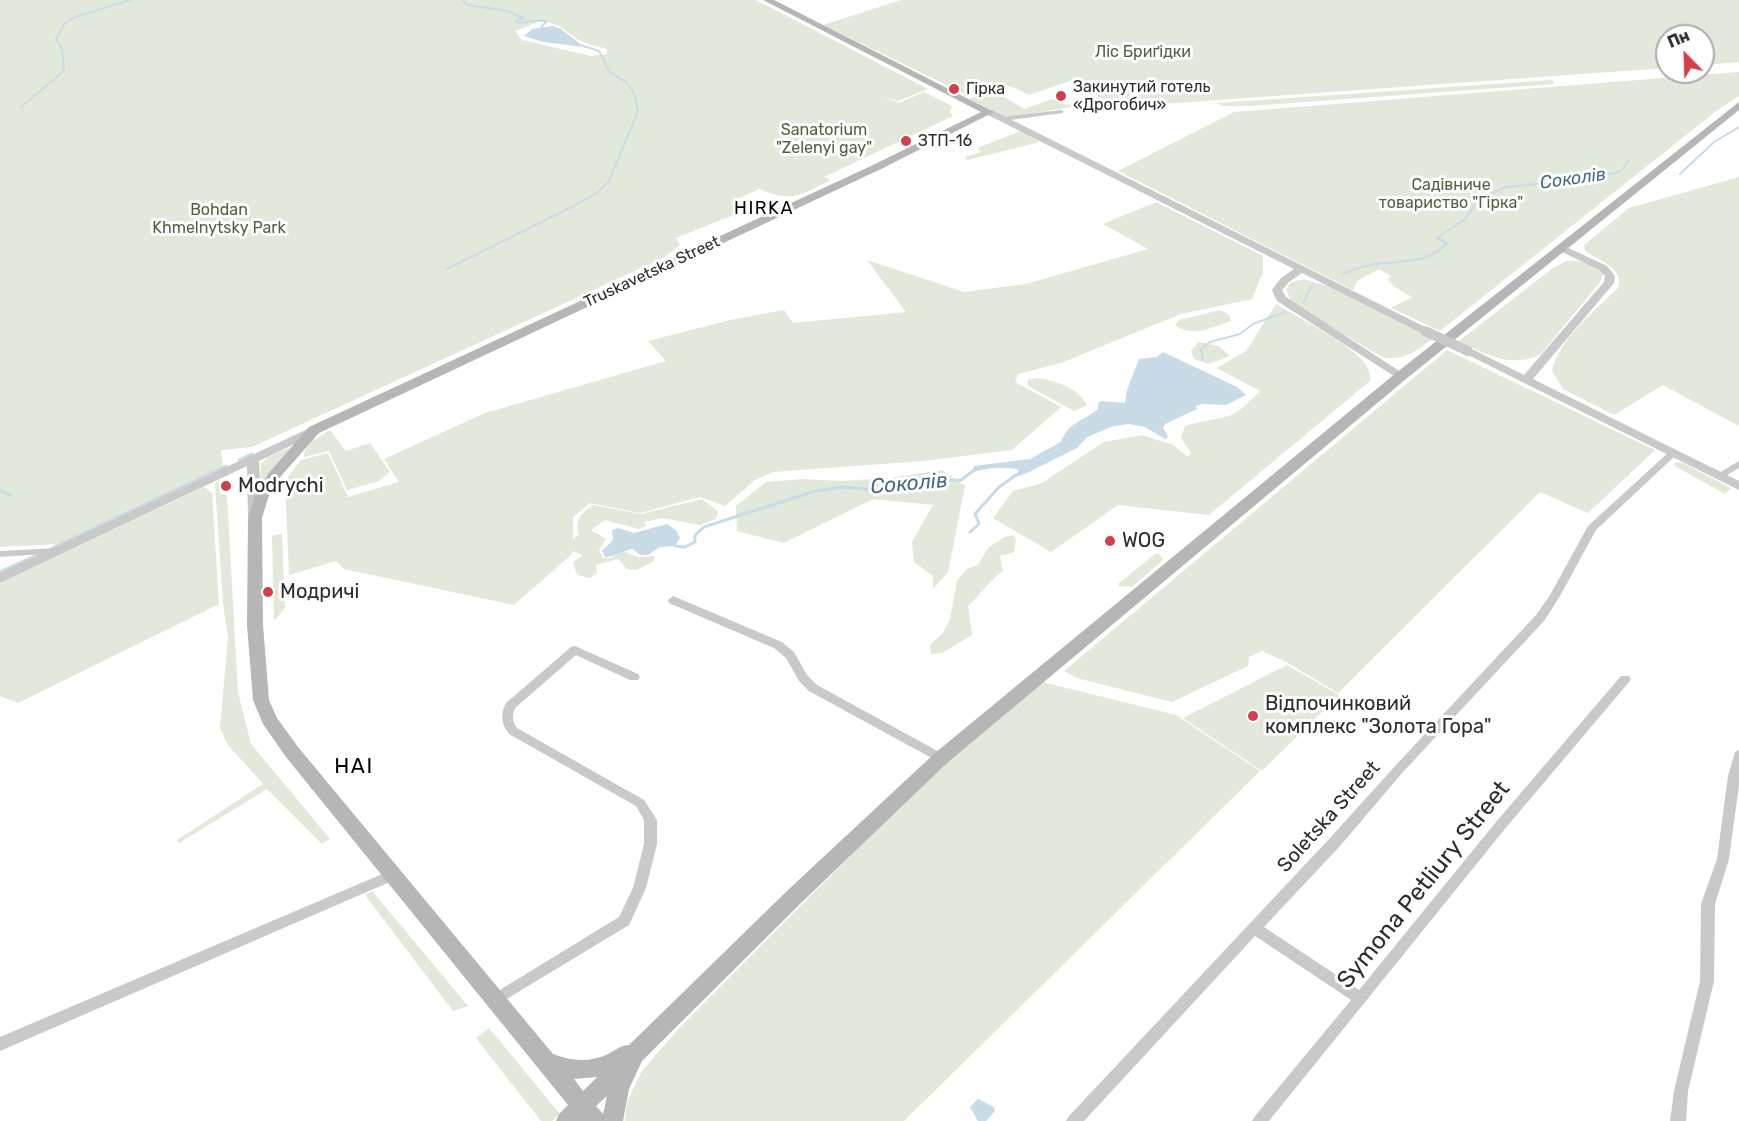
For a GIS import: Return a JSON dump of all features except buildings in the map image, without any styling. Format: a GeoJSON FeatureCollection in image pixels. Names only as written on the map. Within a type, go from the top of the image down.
{"type":"FeatureCollection","features":[{"type":"Feature","properties":{"kind":"main road"},"geometry":{"type":"LineString","coordinates":[[767,0],[989,112]]}},
{"type":"Feature","properties":{"kind":"main road"},"geometry":{"type":"LineString","coordinates":[[959,128],[969,117],[970,112],[964,99]]}},
{"type":"Feature","properties":{"kind":"main road"},"geometry":{"type":"LineString","coordinates":[[567,1121],[589,1113],[645,1043],[835,857],[941,758],[1401,376],[1562,248],[1662,164],[1739,105]]}},
{"type":"Feature","properties":{"kind":"main road","name":"Truskavetska Street"},"geometry":{"type":"LineString","coordinates":[[255,518],[267,486],[296,442],[314,430],[989,112]]}},
{"type":"Feature","properties":{"kind":"main road"},"geometry":{"type":"LineString","coordinates":[[255,518],[256,637],[261,700],[269,720],[292,752],[589,1113]]}},
{"type":"Feature","properties":{"kind":"main road"},"geometry":{"type":"LineString","coordinates":[[544,1060],[570,1071],[581,1072],[616,1060],[645,1043]]}},
{"type":"Feature","properties":{"kind":"main road"},"geometry":{"type":"LineString","coordinates":[[612,1121],[615,1100],[622,1080],[645,1043]]}},
{"type":"Feature","properties":{"kind":"street"},"geometry":{"type":"LineString","coordinates":[[989,112],[1739,486]]}},
{"type":"Feature","properties":{"kind":"street"},"geometry":{"type":"LineString","coordinates":[[1003,119],[1061,112]]}},
{"type":"Feature","properties":{"kind":"street"},"geometry":{"type":"LineString","coordinates":[[1526,380],[1609,283],[1610,276],[1603,268],[1562,248]]}},
{"type":"Feature","properties":{"kind":"street"},"geometry":{"type":"LineString","coordinates":[[1270,254],[1285,269],[1286,278]]}},
{"type":"Feature","properties":{"kind":"street"},"geometry":{"type":"LineString","coordinates":[[1301,269],[1286,278],[1277,290],[1281,299],[1401,376]]}},
{"type":"Feature","properties":{"kind":"street"},"geometry":{"type":"LineString","coordinates":[[0,578],[296,442]]}},
{"type":"Feature","properties":{"kind":"street","name":"Soletska Street"},"geometry":{"type":"LineString","coordinates":[[1074,1121],[1540,618],[1555,600],[1566,581],[1582,543],[1602,516],[1673,453]]}},
{"type":"Feature","properties":{"kind":"street"},"geometry":{"type":"LineString","coordinates":[[253,460],[255,518]]}},
{"type":"Feature","properties":{"kind":"street"},"geometry":{"type":"LineString","coordinates":[[1719,476],[1739,464]]}},
{"type":"Feature","properties":{"kind":"street"},"geometry":{"type":"LineString","coordinates":[[0,554],[57,551]]}},
{"type":"Feature","properties":{"kind":"street"},"geometry":{"type":"LineString","coordinates":[[673,600],[778,645],[795,661],[799,675],[813,688],[941,758]]}},
{"type":"Feature","properties":{"kind":"street"},"geometry":{"type":"LineString","coordinates":[[495,1000],[624,921],[637,900],[651,840],[649,815],[640,803],[630,795],[523,737],[508,726],[506,714],[510,706],[575,650],[634,676]]}},
{"type":"Feature","properties":{"kind":"street","name":"Symona Petliury Street"},"geometry":{"type":"LineString","coordinates":[[1260,1121],[1500,826],[1625,679]]}},
{"type":"Feature","properties":{"kind":"street"},"geometry":{"type":"LineString","coordinates":[[1678,1121],[1681,1091],[1707,981],[1708,904],[1723,859],[1739,756]]}},
{"type":"Feature","properties":{"kind":"street"},"geometry":{"type":"LineString","coordinates":[[0,1044],[394,874]]}},
{"type":"Feature","properties":{"kind":"street"},"geometry":{"type":"LineString","coordinates":[[1254,928],[1361,999]]}},
{"type":"Feature","properties":{"kind":"green space","name":"Bohdan Khmelnytsky Park"},"geometry":{"type":"Polygon","coordinates":[[[0,0],[756,0],[928,89],[898,101],[882,96],[899,103],[924,92],[952,106],[950,112],[953,116],[824,177],[831,180],[811,190],[796,195],[780,196],[759,189],[735,200],[745,203],[741,212],[676,238],[680,245],[663,258],[252,447],[221,450],[223,468],[60,544],[0,547],[0,0]],[[538,22],[515,31],[522,40],[591,56],[607,54],[607,49],[583,42],[558,26],[538,22]]]}},
{"type":"Feature","properties":{"kind":"green space","name":"Ліс Бриґідки"},"geometry":{"type":"Polygon","coordinates":[[[901,0],[1739,0],[1739,62],[1715,64],[1715,24],[1655,24],[1655,69],[1135,106],[1099,97],[1089,86],[1073,80],[1029,95],[1009,86],[997,85],[967,95],[823,25],[901,0]]]}},
{"type":"Feature","properties":{"kind":"green space","name":"Садівниче товариство \"Гірка\""},"geometry":{"type":"Polygon","coordinates":[[[1739,72],[1739,96],[1715,112],[1440,331],[1391,308],[1412,297],[1393,286],[1388,279],[1391,276],[1379,269],[1357,281],[1353,290],[1118,171],[1234,112],[1655,79],[1655,84],[1715,84],[1715,74],[1739,72]]]}},
{"type":"Feature","properties":{"kind":"green space"},"geometry":{"type":"Polygon","coordinates":[[[1552,80],[1554,84],[1250,106],[1223,106],[1217,103],[1552,80]]]}},
{"type":"Feature","properties":{"kind":"green space"},"geometry":{"type":"Polygon","coordinates":[[[991,89],[1024,109],[1052,99],[1066,105],[1084,100],[1070,107],[1006,118],[969,99],[991,89]]]}},
{"type":"Feature","properties":{"kind":"green space"},"geometry":{"type":"Polygon","coordinates":[[[1021,131],[1040,142],[968,160],[965,157],[981,152],[977,148],[1021,131]]]}},
{"type":"Feature","properties":{"kind":"green space"},"geometry":{"type":"Polygon","coordinates":[[[1739,177],[1739,426],[1663,385],[1614,415],[1563,389],[1552,371],[1561,348],[1579,326],[1618,288],[1618,275],[1609,265],[1585,251],[1584,245],[1629,208],[1739,177]]]}},
{"type":"Feature","properties":{"kind":"green space"},"geometry":{"type":"Polygon","coordinates":[[[1156,202],[1263,256],[1263,272],[1252,299],[1181,314],[1061,363],[1018,374],[1015,382],[1061,407],[1012,450],[923,461],[773,472],[755,480],[725,506],[700,497],[640,513],[590,503],[573,517],[573,539],[579,535],[580,518],[593,505],[641,514],[702,499],[718,511],[716,519],[700,525],[662,518],[644,522],[646,526],[639,529],[605,520],[591,530],[606,539],[599,550],[603,558],[611,558],[623,551],[638,557],[654,556],[654,561],[636,570],[627,569],[618,559],[596,565],[597,573],[590,578],[577,575],[573,562],[583,555],[572,551],[572,554],[514,605],[344,569],[336,561],[289,575],[285,481],[301,460],[328,453],[348,497],[399,482],[384,459],[485,413],[666,361],[648,341],[730,320],[784,310],[793,323],[906,312],[867,260],[964,292],[1026,284],[1148,249],[1103,224],[1156,202]]]}},
{"type":"Feature","properties":{"kind":"green space"},"geometry":{"type":"Polygon","coordinates":[[[1566,261],[1586,263],[1603,274],[1600,282],[1540,355],[1529,359],[1508,360],[1489,355],[1459,341],[1553,268],[1566,261]]]}},
{"type":"Feature","properties":{"kind":"green space"},"geometry":{"type":"Polygon","coordinates":[[[1304,279],[1330,287],[1434,338],[1416,351],[1404,356],[1382,357],[1293,304],[1286,290],[1290,283],[1304,279]]]}},
{"type":"Feature","properties":{"kind":"green space"},"geometry":{"type":"Polygon","coordinates":[[[1276,304],[1354,352],[1366,365],[1370,381],[1209,515],[1118,505],[1051,552],[993,518],[1013,491],[1042,483],[1104,442],[1142,435],[1173,445],[1188,457],[1191,453],[1181,438],[1185,426],[1233,414],[1260,391],[1217,368],[1246,351],[1276,304]]]}},
{"type":"Feature","properties":{"kind":"green space"},"geometry":{"type":"Polygon","coordinates":[[[1220,310],[1229,315],[1231,321],[1196,331],[1175,326],[1179,320],[1220,310]]]}},
{"type":"Feature","properties":{"kind":"green space"},"geometry":{"type":"Polygon","coordinates":[[[1199,342],[1219,346],[1230,356],[1209,364],[1194,359],[1191,351],[1199,342]]]}},
{"type":"Feature","properties":{"kind":"green space"},"geometry":{"type":"Polygon","coordinates":[[[1447,350],[1655,450],[1588,513],[1540,492],[1338,693],[1288,663],[1262,651],[1249,657],[1248,666],[1172,702],[1077,678],[1064,671],[1447,350]]]}},
{"type":"Feature","properties":{"kind":"green space"},"geometry":{"type":"Polygon","coordinates":[[[1037,378],[1058,383],[1072,390],[1087,405],[1074,411],[1028,386],[1027,380],[1037,378]]]}},
{"type":"Feature","properties":{"kind":"green space"},"geometry":{"type":"Polygon","coordinates":[[[330,430],[346,451],[370,443],[390,472],[379,481],[347,490],[329,451],[304,457],[311,442],[330,430]]]}},
{"type":"Feature","properties":{"kind":"green space"},"geometry":{"type":"Polygon","coordinates":[[[291,447],[260,487],[261,464],[268,457],[291,447]]]}},
{"type":"Feature","properties":{"kind":"green space"},"geometry":{"type":"Polygon","coordinates":[[[1676,462],[1683,463],[1731,488],[1725,494],[1673,465],[1676,462]]]}},
{"type":"Feature","properties":{"kind":"green space"},"geometry":{"type":"Polygon","coordinates":[[[942,470],[965,486],[948,572],[933,589],[933,576],[914,562],[912,542],[933,505],[873,499],[784,543],[737,531],[736,506],[766,482],[888,478],[942,470]]]}},
{"type":"Feature","properties":{"kind":"green space"},"geometry":{"type":"Polygon","coordinates":[[[219,482],[220,494],[227,495],[238,693],[251,744],[330,839],[322,844],[267,789],[179,843],[177,840],[263,784],[228,745],[220,728],[228,638],[223,603],[215,483],[219,482]]]}},
{"type":"Feature","properties":{"kind":"green space"},"geometry":{"type":"Polygon","coordinates":[[[204,487],[212,493],[219,604],[18,703],[0,696],[0,583],[204,487]]]}},
{"type":"Feature","properties":{"kind":"green space"},"geometry":{"type":"Polygon","coordinates":[[[282,534],[285,608],[274,621],[272,536],[282,534]]]}},
{"type":"Feature","properties":{"kind":"green space"},"geometry":{"type":"Polygon","coordinates":[[[1013,535],[1016,540],[1014,552],[1000,556],[1003,571],[968,606],[972,635],[942,653],[931,654],[930,645],[943,633],[950,619],[957,581],[967,569],[978,565],[989,547],[1013,535]]]}},
{"type":"Feature","properties":{"kind":"green space"},"geometry":{"type":"Polygon","coordinates":[[[1159,553],[1163,560],[1132,587],[1119,586],[1118,584],[1159,553]]]}},
{"type":"Feature","properties":{"kind":"green space","name":"Відпочинковий комплекс \"Золота Гора\""},"geometry":{"type":"Polygon","coordinates":[[[1287,665],[1339,695],[1262,771],[1183,718],[1287,665]]]}},
{"type":"Feature","properties":{"kind":"green space"},"geometry":{"type":"Polygon","coordinates":[[[1042,682],[1176,715],[1260,771],[904,1121],[625,1121],[627,1102],[642,1071],[681,1026],[929,777],[1042,682]]]}},
{"type":"Feature","properties":{"kind":"green space"},"geometry":{"type":"Polygon","coordinates":[[[372,891],[468,1006],[453,1011],[365,895],[372,891]]]}},
{"type":"Feature","properties":{"kind":"green space"},"geometry":{"type":"Polygon","coordinates":[[[489,1028],[560,1114],[552,1121],[541,1121],[476,1038],[489,1028]]]}},
{"type":"Feature","properties":{"kind":"water"},"geometry":{"type":"Polygon","coordinates":[[[553,26],[561,29],[584,47],[543,42],[524,36],[532,29],[553,26]]]}},
{"type":"Feature","properties":{"kind":"water"},"geometry":{"type":"Polygon","coordinates":[[[1163,352],[1237,387],[1246,395],[1226,405],[1196,406],[1197,409],[1165,424],[1163,427],[1168,437],[1165,439],[1145,427],[1129,424],[1114,426],[1087,437],[1077,448],[1015,477],[1019,470],[1008,468],[972,473],[974,466],[1030,459],[1061,442],[1067,431],[1098,409],[1098,403],[1101,401],[1125,403],[1127,390],[1139,359],[1157,357],[1163,352]]]}},
{"type":"Feature","properties":{"kind":"water"},"geometry":{"type":"Polygon","coordinates":[[[667,524],[676,530],[680,538],[675,546],[660,547],[648,555],[640,555],[633,549],[605,557],[602,551],[613,540],[612,530],[618,528],[634,533],[667,524]]]}},
{"type":"Feature","properties":{"kind":"water"},"geometry":{"type":"Polygon","coordinates":[[[978,1099],[994,1107],[995,1111],[986,1121],[978,1121],[970,1107],[978,1099]]]}},
{"type":"Feature","properties":{"kind":"waterway"},"geometry":{"type":"LineString","coordinates":[[21,107],[64,71],[62,49],[56,39],[65,23],[75,17],[130,0]]}},
{"type":"Feature","properties":{"kind":"waterway"},"geometry":{"type":"LineString","coordinates":[[463,0],[467,5],[508,11],[523,18],[516,21],[518,23],[542,20],[546,22],[541,27],[544,29]]}},
{"type":"Feature","properties":{"kind":"waterway"},"geometry":{"type":"LineString","coordinates":[[447,269],[572,207],[597,193],[609,181],[638,111],[634,93],[627,83],[609,71],[599,51],[580,45]]}},
{"type":"Feature","properties":{"kind":"waterway","name":"Соколів"},"geometry":{"type":"LineString","coordinates":[[1680,174],[1714,142],[1739,127]]}},
{"type":"Feature","properties":{"kind":"waterway","name":"Соколів"},"geometry":{"type":"LineString","coordinates":[[1342,274],[1371,265],[1414,260],[1431,255],[1447,243],[1437,238],[1465,219],[1479,199],[1505,187],[1593,179],[1621,171],[1629,160]]}},
{"type":"Feature","properties":{"kind":"waterway","name":"Соколів"},"geometry":{"type":"LineString","coordinates":[[1303,303],[1312,286]]}},
{"type":"Feature","properties":{"kind":"waterway","name":"Соколів"},"geometry":{"type":"LineString","coordinates":[[1203,360],[1201,349],[1210,342],[1240,334],[1253,324],[1285,312]]}},
{"type":"Feature","properties":{"kind":"waterway"},"geometry":{"type":"LineString","coordinates":[[239,460],[252,454]]}},
{"type":"Feature","properties":{"kind":"waterway"},"geometry":{"type":"LineString","coordinates":[[52,548],[226,466]]}},
{"type":"Feature","properties":{"kind":"waterway","name":"Соколів"},"geometry":{"type":"LineString","coordinates":[[675,546],[685,547],[695,542],[695,535],[704,527],[812,492],[840,487],[880,490],[921,481],[961,480],[973,471]]}},
{"type":"Feature","properties":{"kind":"waterway"},"geometry":{"type":"LineString","coordinates":[[970,532],[979,524],[975,514],[999,487],[1016,475]]}},
{"type":"Feature","properties":{"kind":"waterway"},"geometry":{"type":"LineString","coordinates":[[0,491],[10,495]]}},
{"type":"Feature","properties":{"kind":"waterway"},"geometry":{"type":"LineString","coordinates":[[0,572],[39,554]]}},
{"type":"Feature","properties":{"kind":"place","name":"Гірка"},"geometry":{"type":"Point","coordinates":[954,89]}},
{"type":"Feature","properties":{"kind":"place","name":"Закинутий готель «Дрогобич»"},"geometry":{"type":"Point","coordinates":[1061,96]}},
{"type":"Feature","properties":{"kind":"place","name":"ЗТП-16"},"geometry":{"type":"Point","coordinates":[906,141]}},
{"type":"Feature","properties":{"kind":"place","name":"Modrychi"},"geometry":{"type":"Point","coordinates":[226,486]}},
{"type":"Feature","properties":{"kind":"place","name":"WOG"},"geometry":{"type":"Point","coordinates":[1110,541]}},
{"type":"Feature","properties":{"kind":"place","name":"Модричі"},"geometry":{"type":"Point","coordinates":[268,592]}},
{"type":"Feature","properties":{"kind":"place","name":"Відпочинковий комплекс \"Золота Гора\""},"geometry":{"type":"Point","coordinates":[1253,716]}},
{"type":"Feature","properties":{"kind":"district","name":"HIRKA"},"geometry":{"type":"Point","coordinates":[764,209]}},
{"type":"Feature","properties":{"kind":"district","name":"HAI"},"geometry":{"type":"Point","coordinates":[354,767]}},
{"type":"Feature","properties":{"kind":"park label","name":"Sanatorium \"Zelenyi gay\""},"geometry":{"type":"Point","coordinates":[824,139]}}]}
